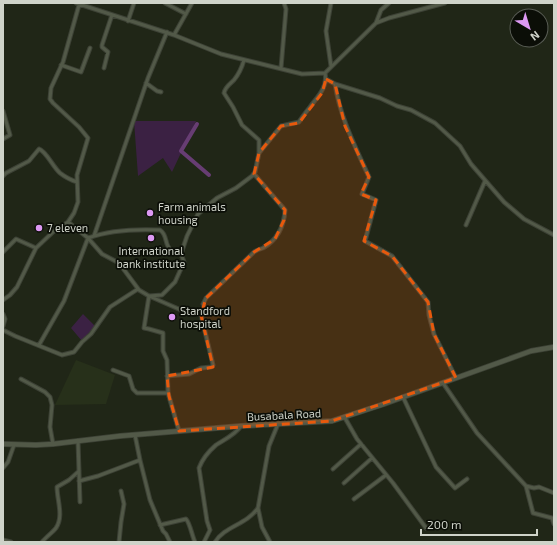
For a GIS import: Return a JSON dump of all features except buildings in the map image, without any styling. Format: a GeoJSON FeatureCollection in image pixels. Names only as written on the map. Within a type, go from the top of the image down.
{"type":"FeatureCollection","features":[{"type":"Feature","properties":{"kind":"street"},"geometry":{"type":"LineString","coordinates":[[76,3],[128,21],[167,32],[221,54],[302,74],[325,73],[376,23],[445,3]]}},
{"type":"Feature","properties":{"kind":"street"},"geometry":{"type":"LineString","coordinates":[[128,21],[134,3]]}},
{"type":"Feature","properties":{"kind":"street"},"geometry":{"type":"LineString","coordinates":[[165,3],[186,14]]}},
{"type":"Feature","properties":{"kind":"street"},"geometry":{"type":"LineString","coordinates":[[174,35],[192,3]]}},
{"type":"Feature","properties":{"kind":"street"},"geometry":{"type":"LineString","coordinates":[[281,68],[286,10],[284,3]]}},
{"type":"Feature","properties":{"kind":"street"},"geometry":{"type":"LineString","coordinates":[[331,3],[326,31],[331,66]]}},
{"type":"Feature","properties":{"kind":"street"},"geometry":{"type":"LineString","coordinates":[[376,23],[381,10],[389,3]]}},
{"type":"Feature","properties":{"kind":"street"},"geometry":{"type":"LineString","coordinates":[[3,300],[17,287],[36,248],[53,232],[68,222],[74,213],[78,202],[78,175],[88,138],[79,127],[50,99],[51,88],[61,65],[79,5]]}},
{"type":"Feature","properties":{"kind":"street"},"geometry":{"type":"LineString","coordinates":[[104,68],[108,52],[102,47],[102,45],[112,15]]}},
{"type":"Feature","properties":{"kind":"street"},"geometry":{"type":"LineString","coordinates":[[94,236],[146,83],[167,32]]}},
{"type":"Feature","properties":{"kind":"street"},"geometry":{"type":"LineString","coordinates":[[61,65],[81,72],[90,48]]}},
{"type":"Feature","properties":{"kind":"street"},"geometry":{"type":"LineString","coordinates":[[149,296],[162,295],[175,282],[184,262],[181,254],[195,218],[200,211],[217,198],[236,188],[254,174],[260,152],[259,140],[242,125],[224,93],[225,89],[237,76],[244,60]]}},
{"type":"Feature","properties":{"kind":"street"},"geometry":{"type":"LineString","coordinates":[[260,152],[281,126],[299,122],[309,107],[322,93],[326,79],[325,73]]}},
{"type":"Feature","properties":{"kind":"street"},"geometry":{"type":"LineString","coordinates":[[326,79],[362,94],[380,98],[397,106],[411,110],[435,123],[460,146],[471,164],[504,202],[524,219],[554,235]]}},
{"type":"Feature","properties":{"kind":"street"},"geometry":{"type":"LineString","coordinates":[[146,83],[157,91],[161,92]]}},
{"type":"Feature","properties":{"kind":"street"},"geometry":{"type":"LineString","coordinates":[[335,84],[338,102],[345,126],[369,177],[362,194],[376,200],[364,240],[392,256],[428,302],[429,315],[434,334],[456,378]]}},
{"type":"Feature","properties":{"kind":"street"},"geometry":{"type":"LineString","coordinates":[[3,111],[10,135],[3,139]]}},
{"type":"Feature","properties":{"kind":"street"},"geometry":{"type":"LineString","coordinates":[[3,176],[11,170],[28,162],[39,149],[60,173],[77,182]]}},
{"type":"Feature","properties":{"kind":"street"},"geometry":{"type":"LineString","coordinates":[[167,376],[189,374],[201,368],[211,367],[213,365],[201,315],[204,306],[203,304],[206,298],[254,252],[263,248],[275,239],[284,220],[286,210],[254,174]]}},
{"type":"Feature","properties":{"kind":"street"},"geometry":{"type":"LineString","coordinates":[[466,225],[485,181]]}},
{"type":"Feature","properties":{"kind":"street"},"geometry":{"type":"LineString","coordinates":[[68,222],[88,238],[102,254],[119,264],[138,289],[149,296],[181,310],[201,315]]}},
{"type":"Feature","properties":{"kind":"street"},"geometry":{"type":"LineString","coordinates":[[88,238],[124,231],[160,230],[165,235],[167,246],[170,250],[181,254]]}},
{"type":"Feature","properties":{"kind":"street"},"geometry":{"type":"LineString","coordinates":[[39,345],[64,301],[88,238]]}},
{"type":"Feature","properties":{"kind":"street"},"geometry":{"type":"LineString","coordinates":[[3,252],[16,239],[36,248]]}},
{"type":"Feature","properties":{"kind":"street"},"geometry":{"type":"LineString","coordinates":[[3,330],[62,355],[74,352],[82,342],[92,334],[110,307],[138,289]]}},
{"type":"Feature","properties":{"kind":"street"},"geometry":{"type":"LineString","coordinates":[[149,296],[144,328],[164,333],[163,352],[167,360],[168,392],[179,431]]}},
{"type":"Feature","properties":{"kind":"street"},"geometry":{"type":"LineString","coordinates":[[3,314],[3,326]]}},
{"type":"Feature","properties":{"kind":"street","name":"Busabala Road"},"geometry":{"type":"LineString","coordinates":[[3,444],[53,444],[179,431],[332,421],[345,418],[531,351],[554,347]]}},
{"type":"Feature","properties":{"kind":"street"},"geometry":{"type":"LineString","coordinates":[[113,370],[129,376],[133,389],[137,393],[168,392]]}},
{"type":"Feature","properties":{"kind":"street"},"geometry":{"type":"LineString","coordinates":[[22,379],[45,392],[50,397],[52,405],[50,424],[53,444]]}},
{"type":"Feature","properties":{"kind":"street"},"geometry":{"type":"LineString","coordinates":[[443,383],[477,433],[526,486],[533,512],[552,518],[554,524]]}},
{"type":"Feature","properties":{"kind":"street"},"geometry":{"type":"LineString","coordinates":[[403,397],[438,470],[455,488],[467,479]]}},
{"type":"Feature","properties":{"kind":"street"},"geometry":{"type":"LineString","coordinates":[[345,418],[361,444],[426,528]]}},
{"type":"Feature","properties":{"kind":"street"},"geometry":{"type":"LineString","coordinates":[[270,542],[262,527],[258,508],[269,446],[278,424]]}},
{"type":"Feature","properties":{"kind":"street"},"geometry":{"type":"LineString","coordinates":[[204,542],[210,530],[207,521],[199,468],[202,460],[216,446],[236,432],[241,426]]}},
{"type":"Feature","properties":{"kind":"street"},"geometry":{"type":"LineString","coordinates":[[135,435],[150,500],[160,525],[170,542]]}},
{"type":"Feature","properties":{"kind":"street"},"geometry":{"type":"LineString","coordinates":[[78,441],[80,502]]}},
{"type":"Feature","properties":{"kind":"street"},"geometry":{"type":"LineString","coordinates":[[332,469],[361,444]]}},
{"type":"Feature","properties":{"kind":"street"},"geometry":{"type":"LineString","coordinates":[[3,468],[8,462],[14,445]]}},
{"type":"Feature","properties":{"kind":"street"},"geometry":{"type":"LineString","coordinates":[[344,483],[372,458]]}},
{"type":"Feature","properties":{"kind":"street"},"geometry":{"type":"LineString","coordinates":[[79,481],[98,476],[140,460]]}},
{"type":"Feature","properties":{"kind":"street"},"geometry":{"type":"LineString","coordinates":[[42,542],[53,531],[60,516],[57,487],[69,480],[79,471]]}},
{"type":"Feature","properties":{"kind":"street"},"geometry":{"type":"LineString","coordinates":[[354,499],[386,475]]}},
{"type":"Feature","properties":{"kind":"street"},"geometry":{"type":"LineString","coordinates":[[526,486],[534,488],[539,487],[554,493]]}},
{"type":"Feature","properties":{"kind":"street"},"geometry":{"type":"LineString","coordinates":[[119,542],[124,504],[121,491]]}},
{"type":"Feature","properties":{"kind":"street"},"geometry":{"type":"LineString","coordinates":[[215,542],[220,535],[251,517],[258,508]]}},
{"type":"Feature","properties":{"kind":"street"},"geometry":{"type":"LineString","coordinates":[[160,525],[186,519],[195,542]]}},
{"type":"Feature","properties":{"kind":"street"},"geometry":{"type":"LineString","coordinates":[[3,540],[10,542]]}},
{"type":"Feature","properties":{"kind":"highlighted area"},"geometry":{"type":"Polygon","coordinates":[[[326,79],[335,84],[345,126],[369,177],[361,194],[376,200],[364,241],[392,256],[428,302],[434,334],[456,378],[332,421],[179,431],[169,396],[167,376],[213,367],[201,315],[206,298],[254,252],[275,239],[284,220],[285,210],[254,174],[259,153],[281,126],[299,123],[322,93],[326,79]]]}},
{"type":"Feature","properties":{"kind":"shaded area"},"geometry":{"type":"Polygon","coordinates":[[[134,121],[196,121],[172,172],[163,158],[138,176],[134,121]]]}},
{"type":"Feature","properties":{"kind":"shaded area"},"geometry":{"type":"Polygon","coordinates":[[[83,314],[95,326],[82,341],[71,328],[83,314]]]}},
{"type":"Feature","properties":{"kind":"shaded area"},"geometry":{"type":"Polygon","coordinates":[[[76,360],[115,375],[106,404],[55,405],[76,360]]]}},
{"type":"Feature","properties":{"kind":"waterway"},"geometry":{"type":"LineString","coordinates":[[197,124],[181,151],[209,175]]}},
{"type":"Feature","properties":{"kind":"place","name":"Farm animals housing"},"geometry":{"type":"Point","coordinates":[150,213]}},
{"type":"Feature","properties":{"kind":"place","name":"7 eleven"},"geometry":{"type":"Point","coordinates":[39,228]}},
{"type":"Feature","properties":{"kind":"place","name":"International bank institute"},"geometry":{"type":"Point","coordinates":[151,238]}},
{"type":"Feature","properties":{"kind":"place","name":"Standford hospital"},"geometry":{"type":"Point","coordinates":[172,317]}}]}
